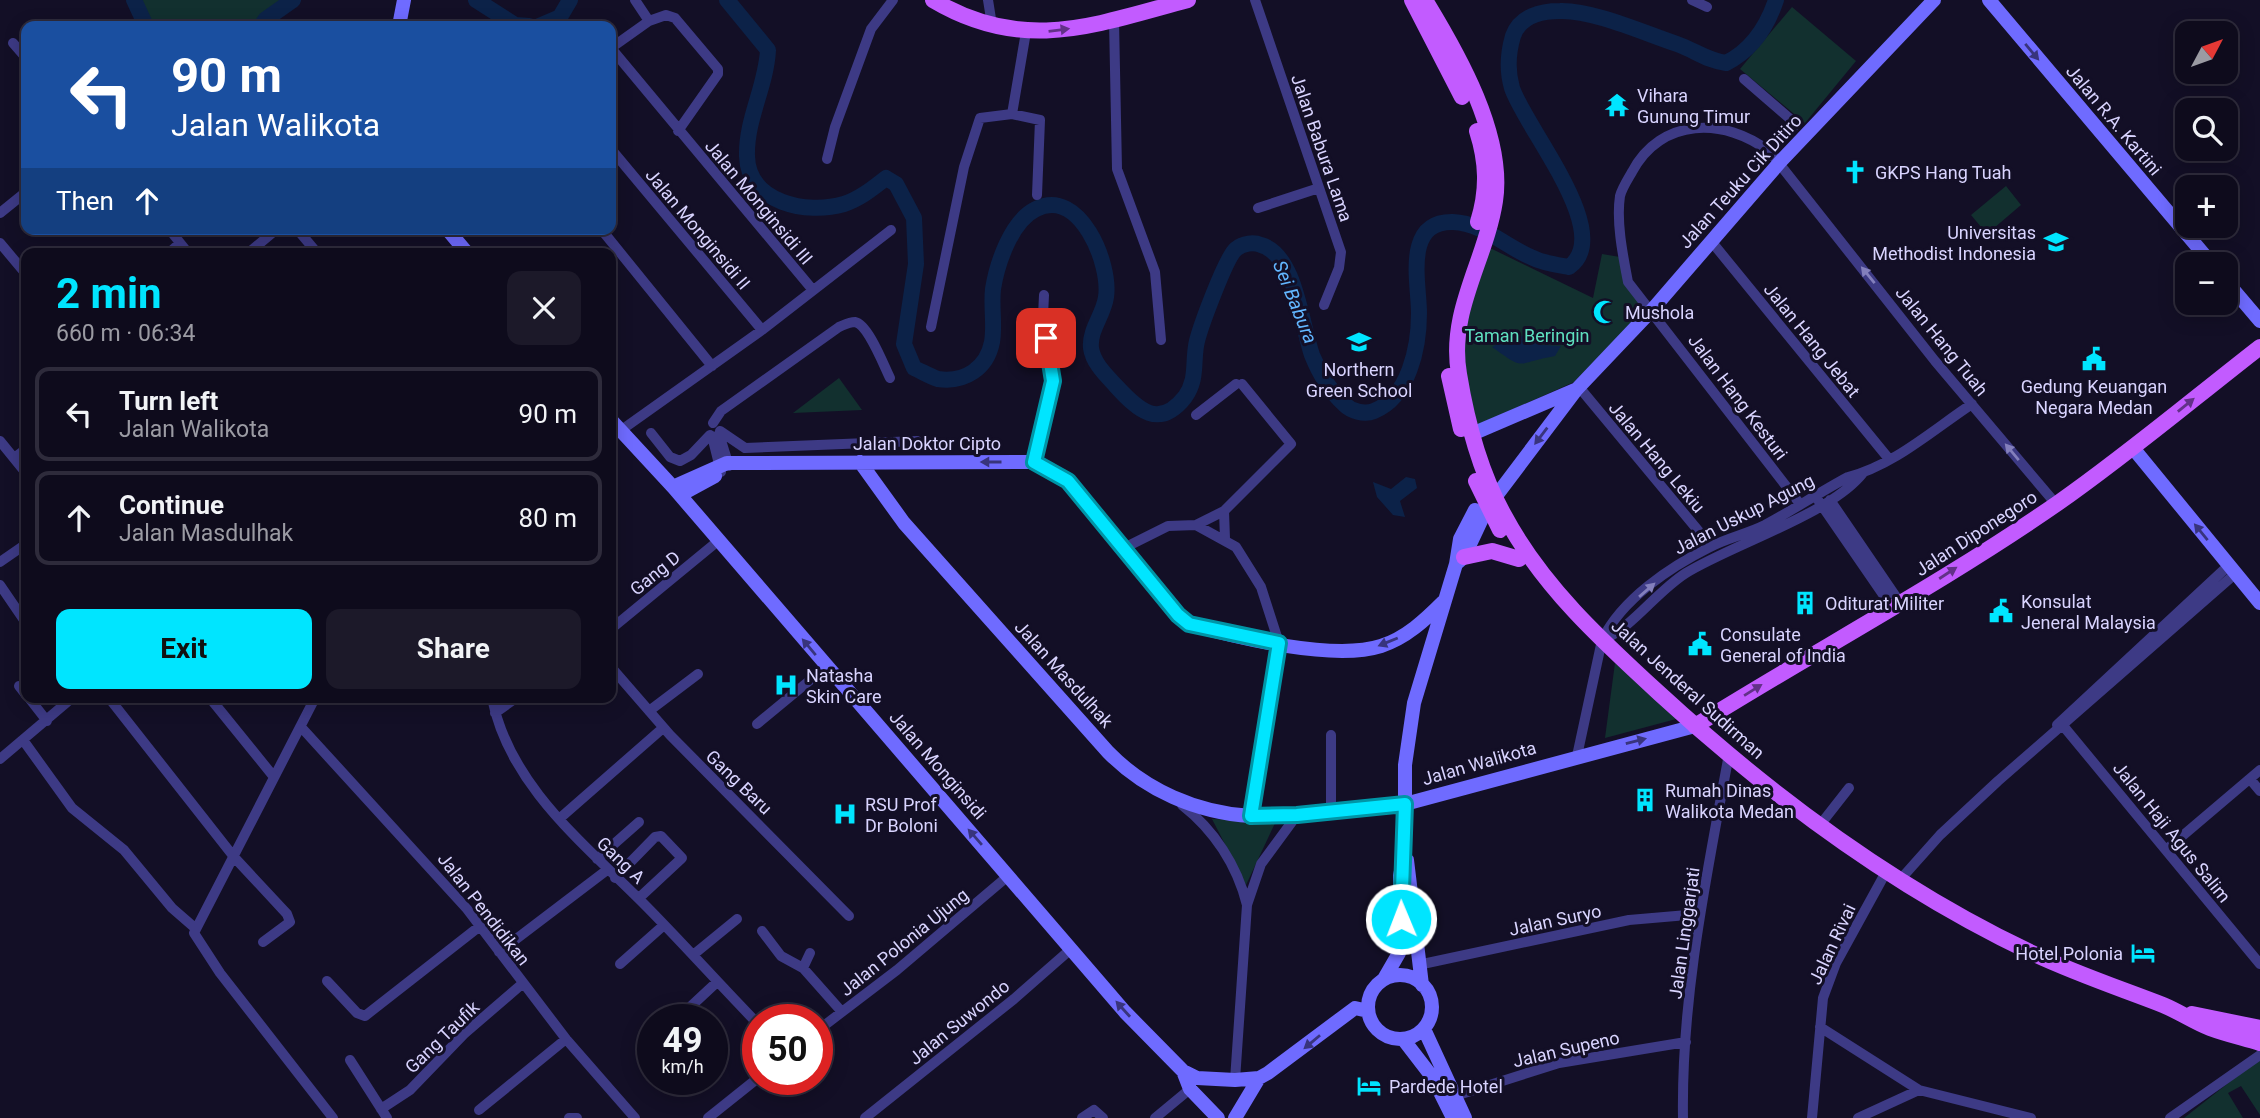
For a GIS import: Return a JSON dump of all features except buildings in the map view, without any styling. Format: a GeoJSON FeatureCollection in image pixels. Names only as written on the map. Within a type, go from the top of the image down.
{"type":"FeatureCollection","features":[{"type":"Feature","properties":{"kind":"main road"},"geometry":{"type":"LineString","coordinates":[[933,0],[992,25],[1026,32],[1081,28],[1188,0]]}},
{"type":"Feature","properties":{"kind":"main road","name":"Jalan Jenderal Sudirman"},"geometry":{"type":"LineString","coordinates":[[1412,0],[1449,68],[1482,146],[1487,211]]}},
{"type":"Feature","properties":{"kind":"main road","name":"Jalan Jenderal Sudirman"},"geometry":{"type":"LineString","coordinates":[[1425,0],[1458,60],[1491,139],[1496,177],[1470,264],[1450,312],[1447,355],[1454,405],[1489,499],[1519,559],[1534,574],[1545,580]]}},
{"type":"Feature","properties":{"kind":"main road","name":"Jalan Jenderal Sudirman"},"geometry":{"type":"LineString","coordinates":[[1470,264],[1458,322],[1459,374],[1489,499],[1545,580],[1602,640],[1729,754],[1820,825],[1893,876],[2032,953],[2182,1013],[2209,1028],[2260,1044]]}},
{"type":"Feature","properties":{"kind":"main road","name":"Jalan Diponegoro"},"geometry":{"type":"LineString","coordinates":[[1695,726],[1897,606],[2056,504],[2133,448],[2260,347]]}},
{"type":"Feature","properties":{"kind":"main road"},"geometry":{"type":"LineString","coordinates":[[1460,561],[1492,551],[1519,559]]}},
{"type":"Feature","properties":{"kind":"main road","name":"Jalan Jenderal Sudirman"},"geometry":{"type":"LineString","coordinates":[[2182,1013],[2260,1028]]}},
{"type":"Feature","properties":{"kind":"street"},"geometry":{"type":"LineString","coordinates":[[400,21],[404,0]]}},
{"type":"Feature","properties":{"kind":"street"},"geometry":{"type":"LineString","coordinates":[[635,0],[649,21]]}},
{"type":"Feature","properties":{"kind":"street"},"geometry":{"type":"LineString","coordinates":[[827,159],[835,127],[871,29],[894,0]]}},
{"type":"Feature","properties":{"kind":"street"},"geometry":{"type":"LineString","coordinates":[[988,0],[992,25]]}},
{"type":"Feature","properties":{"kind":"street","name":"Jalan Babura Lama"},"geometry":{"type":"LineString","coordinates":[[1255,0],[1342,258],[1324,305]]}},
{"type":"Feature","properties":{"kind":"street"},"geometry":{"type":"LineString","coordinates":[[1692,0],[1707,7]]}},
{"type":"Feature","properties":{"kind":"street","name":"Jalan Teuku Cik Ditiro"},"geometry":{"type":"LineString","coordinates":[[1405,852],[1408,734],[1443,602],[1460,561],[1460,539],[1577,389],[1651,310],[1711,240],[1775,157],[1934,0]]}},
{"type":"Feature","properties":{"kind":"street","name":"Jalan R.A. Kartini"},"geometry":{"type":"LineString","coordinates":[[1989,0],[2201,252]]}},
{"type":"Feature","properties":{"kind":"street"},"geometry":{"type":"LineString","coordinates":[[616,44],[649,21],[666,15],[676,18],[719,71],[678,131]]}},
{"type":"Feature","properties":{"kind":"street"},"geometry":{"type":"LineString","coordinates":[[1114,20],[1117,169],[1155,272],[1161,340]]}},
{"type":"Feature","properties":{"kind":"street"},"geometry":{"type":"LineString","coordinates":[[1012,114],[1026,32]]}},
{"type":"Feature","properties":{"kind":"street"},"geometry":{"type":"LineString","coordinates":[[13,43],[21,52]]}},
{"type":"Feature","properties":{"kind":"street","name":"Jalan Monginsidi III"},"geometry":{"type":"LineString","coordinates":[[616,54],[812,289],[712,366],[616,426]]}},
{"type":"Feature","properties":{"kind":"street"},"geometry":{"type":"LineString","coordinates":[[1744,79],[1796,124],[1775,157]]}},
{"type":"Feature","properties":{"kind":"street"},"geometry":{"type":"LineString","coordinates":[[931,327],[964,167],[977,122],[984,116],[1012,114],[1038,118],[1041,123],[1037,195]]}},
{"type":"Feature","properties":{"kind":"street","name":"Jalan Hang Kesturi"},"geometry":{"type":"LineString","coordinates":[[1775,157],[1754,139],[1694,127],[1656,141],[1640,158],[1620,196],[1622,243],[1628,282],[1800,504]]}},
{"type":"Feature","properties":{"kind":"street","name":"Jalan Monginsidi II"},"geometry":{"type":"LineString","coordinates":[[616,155],[762,330]]}},
{"type":"Feature","properties":{"kind":"street","name":"Jalan Hang Tuah"},"geometry":{"type":"LineString","coordinates":[[1775,157],[1972,404],[2056,504]]}},
{"type":"Feature","properties":{"kind":"street"},"geometry":{"type":"LineString","coordinates":[[1258,208],[1319,188]]}},
{"type":"Feature","properties":{"kind":"street"},"geometry":{"type":"LineString","coordinates":[[0,213],[21,196]]}},
{"type":"Feature","properties":{"kind":"street"},"geometry":{"type":"LineString","coordinates":[[812,289],[891,230]]}},
{"type":"Feature","properties":{"kind":"street"},"geometry":{"type":"LineString","coordinates":[[174,235],[184,248]]}},
{"type":"Feature","properties":{"kind":"street"},"geometry":{"type":"LineString","coordinates":[[254,248],[270,235]]}},
{"type":"Feature","properties":{"kind":"street"},"geometry":{"type":"LineString","coordinates":[[606,235],[712,366]]}},
{"type":"Feature","properties":{"kind":"street","name":"Jalan Hang Jebat"},"geometry":{"type":"LineString","coordinates":[[1711,240],[1889,459]]}},
{"type":"Feature","properties":{"kind":"street"},"geometry":{"type":"LineString","coordinates":[[0,243],[21,268]]}},
{"type":"Feature","properties":{"kind":"street"},"geometry":{"type":"LineString","coordinates":[[175,248],[180,243]]}},
{"type":"Feature","properties":{"kind":"street"},"geometry":{"type":"LineString","coordinates":[[1034,462],[1053,381],[1042,316],[1044,295]]}},
{"type":"Feature","properties":{"kind":"street"},"geometry":{"type":"LineString","coordinates":[[2238,295],[2260,321]]}},
{"type":"Feature","properties":{"kind":"street"},"geometry":{"type":"LineString","coordinates":[[652,433],[670,457],[680,461],[691,455],[715,432],[721,411],[839,327],[852,322],[859,323],[867,332],[890,378]]}},
{"type":"Feature","properties":{"kind":"street"},"geometry":{"type":"LineString","coordinates":[[1124,548],[1168,526],[1196,525],[1224,511],[1292,444],[1239,384],[1196,415]]}},
{"type":"Feature","properties":{"kind":"street","name":"Jalan Teuku Cik Ditiro"},"geometry":{"type":"LineString","coordinates":[[1472,434],[1577,389]]}},
{"type":"Feature","properties":{"kind":"street","name":"Jalan Hang Lekiu"},"geometry":{"type":"LineString","coordinates":[[1577,389],[1712,547]]}},
{"type":"Feature","properties":{"kind":"street","name":"Jalan Uskup Agung"},"geometry":{"type":"LineString","coordinates":[[1602,640],[1609,626],[1647,588],[1681,562],[1762,526],[1800,504],[1822,500],[1848,477],[1863,473],[1889,459],[1972,404]]}},
{"type":"Feature","properties":{"kind":"street","name":"Jalan Monginsidi"},"geometry":{"type":"LineString","coordinates":[[616,426],[676,491],[1071,949],[1183,1071],[1190,1089],[1218,1118]]}},
{"type":"Feature","properties":{"kind":"street"},"geometry":{"type":"LineString","coordinates":[[715,432],[745,448],[916,441]]}},
{"type":"Feature","properties":{"kind":"street"},"geometry":{"type":"LineString","coordinates":[[715,432],[728,467]]}},
{"type":"Feature","properties":{"kind":"street"},"geometry":{"type":"LineString","coordinates":[[0,441],[21,467]]}},
{"type":"Feature","properties":{"kind":"street"},"geometry":{"type":"LineString","coordinates":[[2133,448],[2260,603]]}},
{"type":"Feature","properties":{"kind":"street"},"geometry":{"type":"LineString","coordinates":[[14,458],[21,453]]}},
{"type":"Feature","properties":{"kind":"street","name":"Jalan Doktor Cipto"},"geometry":{"type":"LineString","coordinates":[[676,491],[728,467],[860,462],[1034,462],[1068,481],[1178,615],[1189,624],[1279,643],[1343,651],[1382,646],[1414,628],[1443,602]]}},
{"type":"Feature","properties":{"kind":"street","name":"Jalan Masdulhak"},"geometry":{"type":"LineString","coordinates":[[860,462],[904,523],[1108,752],[1142,782],[1172,797],[1235,815],[1297,815]]}},
{"type":"Feature","properties":{"kind":"street","name":"Jalan Uskup Agung"},"geometry":{"type":"LineString","coordinates":[[1602,640],[1616,634],[1653,599],[1685,574],[1854,485],[1863,473]]}},
{"type":"Feature","properties":{"kind":"street"},"geometry":{"type":"LineString","coordinates":[[1822,500],[1897,606]]}},
{"type":"Feature","properties":{"kind":"street"},"geometry":{"type":"LineString","coordinates":[[1224,511],[1225,539]]}},
{"type":"Feature","properties":{"kind":"street"},"geometry":{"type":"LineString","coordinates":[[1196,525],[1225,539],[1252,570],[1269,609],[1279,643],[1251,816]]}},
{"type":"Feature","properties":{"kind":"street","name":"Gang D"},"geometry":{"type":"LineString","coordinates":[[616,625],[718,541]]}},
{"type":"Feature","properties":{"kind":"street"},"geometry":{"type":"LineString","coordinates":[[0,562],[21,547]]}},
{"type":"Feature","properties":{"kind":"street"},"geometry":{"type":"LineString","coordinates":[[1711,560],[1712,547],[1724,555]]}},
{"type":"Feature","properties":{"kind":"street","name":"Jalan Rivai"},"geometry":{"type":"LineString","coordinates":[[1812,1118],[1824,998],[1836,963],[1893,876],[2231,570]]}},
{"type":"Feature","properties":{"kind":"street"},"geometry":{"type":"LineString","coordinates":[[0,585],[21,616]]}},
{"type":"Feature","properties":{"kind":"street"},"geometry":{"type":"LineString","coordinates":[[1577,756],[1602,640]]}},
{"type":"Feature","properties":{"kind":"street"},"geometry":{"type":"LineString","coordinates":[[757,724],[826,667]]}},
{"type":"Feature","properties":{"kind":"street","name":"Gang Baru"},"geometry":{"type":"LineString","coordinates":[[616,673],[663,728],[849,916]]}},
{"type":"Feature","properties":{"kind":"street"},"geometry":{"type":"LineString","coordinates":[[649,711],[698,674]]}},
{"type":"Feature","properties":{"kind":"street"},"geometry":{"type":"LineString","coordinates":[[33,703],[47,721]]}},
{"type":"Feature","properties":{"kind":"street"},"geometry":{"type":"LineString","coordinates":[[0,759],[67,703]]}},
{"type":"Feature","properties":{"kind":"street"},"geometry":{"type":"LineString","coordinates":[[113,703],[234,857],[278,901],[290,919],[263,942]]}},
{"type":"Feature","properties":{"kind":"street"},"geometry":{"type":"LineString","coordinates":[[214,703],[274,777]]}},
{"type":"Feature","properties":{"kind":"street"},"geometry":{"type":"LineString","coordinates":[[313,703],[195,928],[197,942],[333,1118]]}},
{"type":"Feature","properties":{"kind":"street","name":"Gang A"},"geometry":{"type":"LineString","coordinates":[[493,703],[516,760],[559,819],[611,874],[639,898],[742,1007]]}},
{"type":"Feature","properties":{"kind":"street"},"geometry":{"type":"LineString","coordinates":[[495,713],[509,703]]}},
{"type":"Feature","properties":{"kind":"street","name":"Jalan Haji Agus Salim"},"geometry":{"type":"LineString","coordinates":[[2062,723],[2260,964]]}},
{"type":"Feature","properties":{"kind":"street","name":"Jalan Walikota"},"geometry":{"type":"LineString","coordinates":[[1297,815],[1405,804],[1695,726]]}},
{"type":"Feature","properties":{"kind":"street","name":"Jalan Pendidikan"},"geometry":{"type":"LineString","coordinates":[[301,727],[427,862],[480,926],[566,1039],[635,1118]]}},
{"type":"Feature","properties":{"kind":"street"},"geometry":{"type":"LineString","coordinates":[[559,819],[663,728]]}},
{"type":"Feature","properties":{"kind":"street"},"geometry":{"type":"LineString","coordinates":[[1331,735],[1331,812]]}},
{"type":"Feature","properties":{"kind":"street"},"geometry":{"type":"LineString","coordinates":[[23,740],[72,808],[124,850],[172,908],[195,928]]}},
{"type":"Feature","properties":{"kind":"street","name":"Jalan Linggarjati"},"geometry":{"type":"LineString","coordinates":[[1683,1118],[1686,1042],[1699,915],[1729,754]]}},
{"type":"Feature","properties":{"kind":"street"},"geometry":{"type":"LineString","coordinates":[[2166,849],[2260,770]]}},
{"type":"Feature","properties":{"kind":"street"},"geometry":{"type":"LineString","coordinates":[[2250,779],[2260,791]]}},
{"type":"Feature","properties":{"kind":"street"},"geometry":{"type":"LineString","coordinates":[[1820,825],[1849,788]]}},
{"type":"Feature","properties":{"kind":"street"},"geometry":{"type":"LineString","coordinates":[[1172,797],[1198,817],[1220,845],[1243,889],[1247,905]]}},
{"type":"Feature","properties":{"kind":"street"},"geometry":{"type":"LineString","coordinates":[[1235,1080],[1247,905],[1261,863],[1297,815]]}},
{"type":"Feature","properties":{"kind":"street"},"geometry":{"type":"LineString","coordinates":[[597,859],[639,822]]}},
{"type":"Feature","properties":{"kind":"street"},"geometry":{"type":"LineString","coordinates":[[499,952],[611,874],[655,837],[661,836],[682,858],[639,898]]}},
{"type":"Feature","properties":{"kind":"street"},"geometry":{"type":"LineString","coordinates":[[1405,852],[1418,964],[1422,985],[1431,1001],[1432,1011],[1424,1029],[1403,1039],[1384,1035],[1376,1029],[1368,1011],[1370,996],[1384,979],[1399,953],[1400,876],[1405,852]]}},
{"type":"Feature","properties":{"kind":"street","name":"Jalan Polonia Ujung"},"geometry":{"type":"LineString","coordinates":[[833,1019],[949,928],[1009,876]]}},
{"type":"Feature","properties":{"kind":"street","name":"Jalan Suryo"},"geometry":{"type":"LineString","coordinates":[[1418,964],[1629,920],[1699,915]]}},
{"type":"Feature","properties":{"kind":"street"},"geometry":{"type":"LineString","coordinates":[[693,955],[737,919]]}},
{"type":"Feature","properties":{"kind":"street"},"geometry":{"type":"LineString","coordinates":[[620,964],[664,925]]}},
{"type":"Feature","properties":{"kind":"street"},"geometry":{"type":"LineString","coordinates":[[327,981],[356,1013],[365,1016],[480,926]]}},
{"type":"Feature","properties":{"kind":"street"},"geometry":{"type":"LineString","coordinates":[[762,931],[785,959],[803,968],[842,1012]]}},
{"type":"Feature","properties":{"kind":"street","name":"Jalan Suwondo"},"geometry":{"type":"LineString","coordinates":[[865,1118],[1014,999],[1071,949]]}},
{"type":"Feature","properties":{"kind":"street"},"geometry":{"type":"LineString","coordinates":[[803,968],[810,953]]}},
{"type":"Feature","properties":{"kind":"street"},"geometry":{"type":"LineString","coordinates":[[1384,979],[1397,975],[1411,977],[1422,985]]}},
{"type":"Feature","properties":{"kind":"street"},"geometry":{"type":"LineString","coordinates":[[694,1004],[718,982]]}},
{"type":"Feature","properties":{"kind":"street","name":"Gang Taufik"},"geometry":{"type":"LineString","coordinates":[[381,1109],[410,1090],[464,1034],[522,984]]}},
{"type":"Feature","properties":{"kind":"street"},"geometry":{"type":"LineString","coordinates":[[1183,1071],[1198,1078],[1235,1080],[1259,1077],[1297,1054],[1355,1008],[1368,1011]]}},
{"type":"Feature","properties":{"kind":"street"},"geometry":{"type":"LineString","coordinates":[[1820,1027],[1919,1090],[2031,1118]]}},
{"type":"Feature","properties":{"kind":"street"},"geometry":{"type":"LineString","coordinates":[[1424,1029],[1449,1111]]}},
{"type":"Feature","properties":{"kind":"street"},"geometry":{"type":"LineString","coordinates":[[479,1110],[566,1039]]}},
{"type":"Feature","properties":{"kind":"street"},"geometry":{"type":"LineString","coordinates":[[1403,1039],[1433,1079],[1449,1111],[1465,1118]]}},
{"type":"Feature","properties":{"kind":"street","name":"Jalan Supeno"},"geometry":{"type":"LineString","coordinates":[[1449,1111],[1559,1063],[1686,1042]]}},
{"type":"Feature","properties":{"kind":"street"},"geometry":{"type":"LineString","coordinates":[[2170,1118],[2260,1055]]}},
{"type":"Feature","properties":{"kind":"street"},"geometry":{"type":"LineString","coordinates":[[350,1060],[387,1118]]}},
{"type":"Feature","properties":{"kind":"street"},"geometry":{"type":"LineString","coordinates":[[1235,1118],[1259,1077]]}},
{"type":"Feature","properties":{"kind":"street"},"geometry":{"type":"LineString","coordinates":[[1155,1118],[1190,1089]]}},
{"type":"Feature","properties":{"kind":"street"},"geometry":{"type":"LineString","coordinates":[[1858,1118],[1919,1090]]}},
{"type":"Feature","properties":{"kind":"street"},"geometry":{"type":"LineString","coordinates":[[708,1118],[742,1091]]}},
{"type":"Feature","properties":{"kind":"street"},"geometry":{"type":"LineString","coordinates":[[1082,1118],[1094,1110],[1103,1118]]}},
{"type":"Feature","properties":{"kind":"street"},"geometry":{"type":"LineString","coordinates":[[569,1118],[578,1118]]}},
{"type":"Feature","properties":{"kind":"green space"},"geometry":{"type":"Polygon","coordinates":[[[134,0],[293,0],[265,21],[144,21],[134,0]]]}},
{"type":"Feature","properties":{"kind":"green space"},"geometry":{"type":"Polygon","coordinates":[[[1792,7],[1856,61],[1805,123],[1740,69],[1792,7]]]}},
{"type":"Feature","properties":{"kind":"green space"},"geometry":{"type":"Polygon","coordinates":[[[2006,186],[2021,205],[1987,234],[1971,215],[2006,186]]]}},
{"type":"Feature","properties":{"kind":"green space","name":"Taman Beringin"},"geometry":{"type":"Polygon","coordinates":[[[1490,248],[1593,298],[1602,254],[1620,257],[1645,309],[1574,382],[1477,425],[1463,362],[1465,319],[1490,248]]]}},
{"type":"Feature","properties":{"kind":"green space"},"geometry":{"type":"Polygon","coordinates":[[[839,378],[862,410],[793,413],[839,378]]]}},
{"type":"Feature","properties":{"kind":"green space"},"geometry":{"type":"Polygon","coordinates":[[[1615,663],[1680,718],[1605,738],[1615,663]]]}},
{"type":"Feature","properties":{"kind":"green space"},"geometry":{"type":"Polygon","coordinates":[[[1212,819],[1276,821],[1246,885],[1212,819]]]}},
{"type":"Feature","properties":{"kind":"green space"},"geometry":{"type":"Polygon","coordinates":[[[2260,1058],[2260,1115],[2241,1086],[2228,1093],[2243,1118],[2184,1118],[2260,1058]]]}},
{"type":"Feature","properties":{"kind":"water"},"geometry":{"type":"Polygon","coordinates":[[[1522,336],[1542,345],[1561,346],[1555,356],[1521,364],[1492,347],[1507,338],[1522,336]]]}},
{"type":"Feature","properties":{"kind":"water"},"geometry":{"type":"Polygon","coordinates":[[[1406,477],[1415,479],[1417,488],[1400,501],[1405,517],[1393,515],[1377,497],[1373,482],[1391,489],[1406,477]]]}},
{"type":"Feature","properties":{"kind":"waterway","name":"Sei Babura"},"geometry":{"type":"LineString","coordinates":[[134,0],[144,21]]}},
{"type":"Feature","properties":{"kind":"waterway","name":"Sei Babura"},"geometry":{"type":"LineString","coordinates":[[265,21],[293,0]]}},
{"type":"Feature","properties":{"kind":"waterway","name":"Sei Babura"},"geometry":{"type":"LineString","coordinates":[[476,0],[509,21]]}},
{"type":"Feature","properties":{"kind":"waterway","name":"Sei Babura"},"geometry":{"type":"LineString","coordinates":[[551,21],[560,17],[570,0]]}},
{"type":"Feature","properties":{"kind":"waterway","name":"Sei Babura"},"geometry":{"type":"LineString","coordinates":[[727,0],[768,50],[748,142],[750,172],[757,185],[782,202],[813,208],[844,204],[866,193],[886,178],[896,184],[914,218],[916,264],[904,344],[914,368],[935,378],[948,380],[966,376],[980,366],[992,342],[993,289],[1007,244],[1012,233],[1027,215],[1036,209],[1052,205],[1066,209],[1079,218],[1098,249],[1103,266],[1106,297],[1091,341],[1094,359],[1132,402],[1149,413],[1158,414],[1166,413],[1175,407],[1189,391],[1196,346],[1207,311],[1231,255],[1242,245],[1261,245],[1273,251],[1282,262],[1296,292],[1312,355],[1322,376],[1344,404],[1362,412],[1374,411],[1386,404],[1396,395],[1410,370],[1419,326],[1417,256],[1420,242],[1437,224],[1453,222],[1474,226],[1535,259],[1569,267],[1581,251],[1582,231],[1575,206],[1520,106],[1510,82],[1511,42],[1516,29],[1526,19],[1553,11],[1588,14],[1634,28],[1726,63],[1744,51],[1757,37],[1776,0]]}},
{"type":"Feature","properties":{"kind":"place","name":"Vihara Gunung Timur"},"geometry":{"type":"Point","coordinates":[1617,105]}},
{"type":"Feature","properties":{"kind":"place","name":"GKPS Hang Tuah"},"geometry":{"type":"Point","coordinates":[1855,172]}},
{"type":"Feature","properties":{"kind":"place","name":"Universitas Methodist Indonesia"},"geometry":{"type":"Point","coordinates":[2056,242]}},
{"type":"Feature","properties":{"kind":"place","name":"Mushola"},"geometry":{"type":"Point","coordinates":[1605,312]}},
{"type":"Feature","properties":{"kind":"place","name":"Northern Green School"},"geometry":{"type":"Point","coordinates":[1359,342]}},
{"type":"Feature","properties":{"kind":"place","name":"Gedung Keuangan Negara Medan"},"geometry":{"type":"Point","coordinates":[2094,359]}},
{"type":"Feature","properties":{"kind":"place","name":"Oditurat Militer"},"geometry":{"type":"Point","coordinates":[1805,603]}},
{"type":"Feature","properties":{"kind":"place","name":"Konsulat Jeneral Malaysia"},"geometry":{"type":"Point","coordinates":[2001,611]}},
{"type":"Feature","properties":{"kind":"place","name":"Consulate General of India"},"geometry":{"type":"Point","coordinates":[1700,644]}},
{"type":"Feature","properties":{"kind":"place","name":"Natasha Skin Care"},"geometry":{"type":"Point","coordinates":[786,685]}},
{"type":"Feature","properties":{"kind":"place","name":"Rumah Dinas Walikota Medan"},"geometry":{"type":"Point","coordinates":[1645,800]}},
{"type":"Feature","properties":{"kind":"place","name":"RSU Prof Dr Boloni"},"geometry":{"type":"Point","coordinates":[845,814]}},
{"type":"Feature","properties":{"kind":"place","name":"Hotel Polonia"},"geometry":{"type":"Point","coordinates":[2143,953]}},
{"type":"Feature","properties":{"kind":"place","name":"Pardede Hotel"},"geometry":{"type":"Point","coordinates":[1369,1086]}},
{"type":"Feature","properties":{"kind":"route"},"geometry":{"type":"LineString","coordinates":[[1046,338],[1053,381],[1034,462],[1068,481],[1178,615],[1189,624],[1279,643],[1251,816],[1297,815],[1405,804],[1405,852],[1400,876],[1401,919]]}}]}
